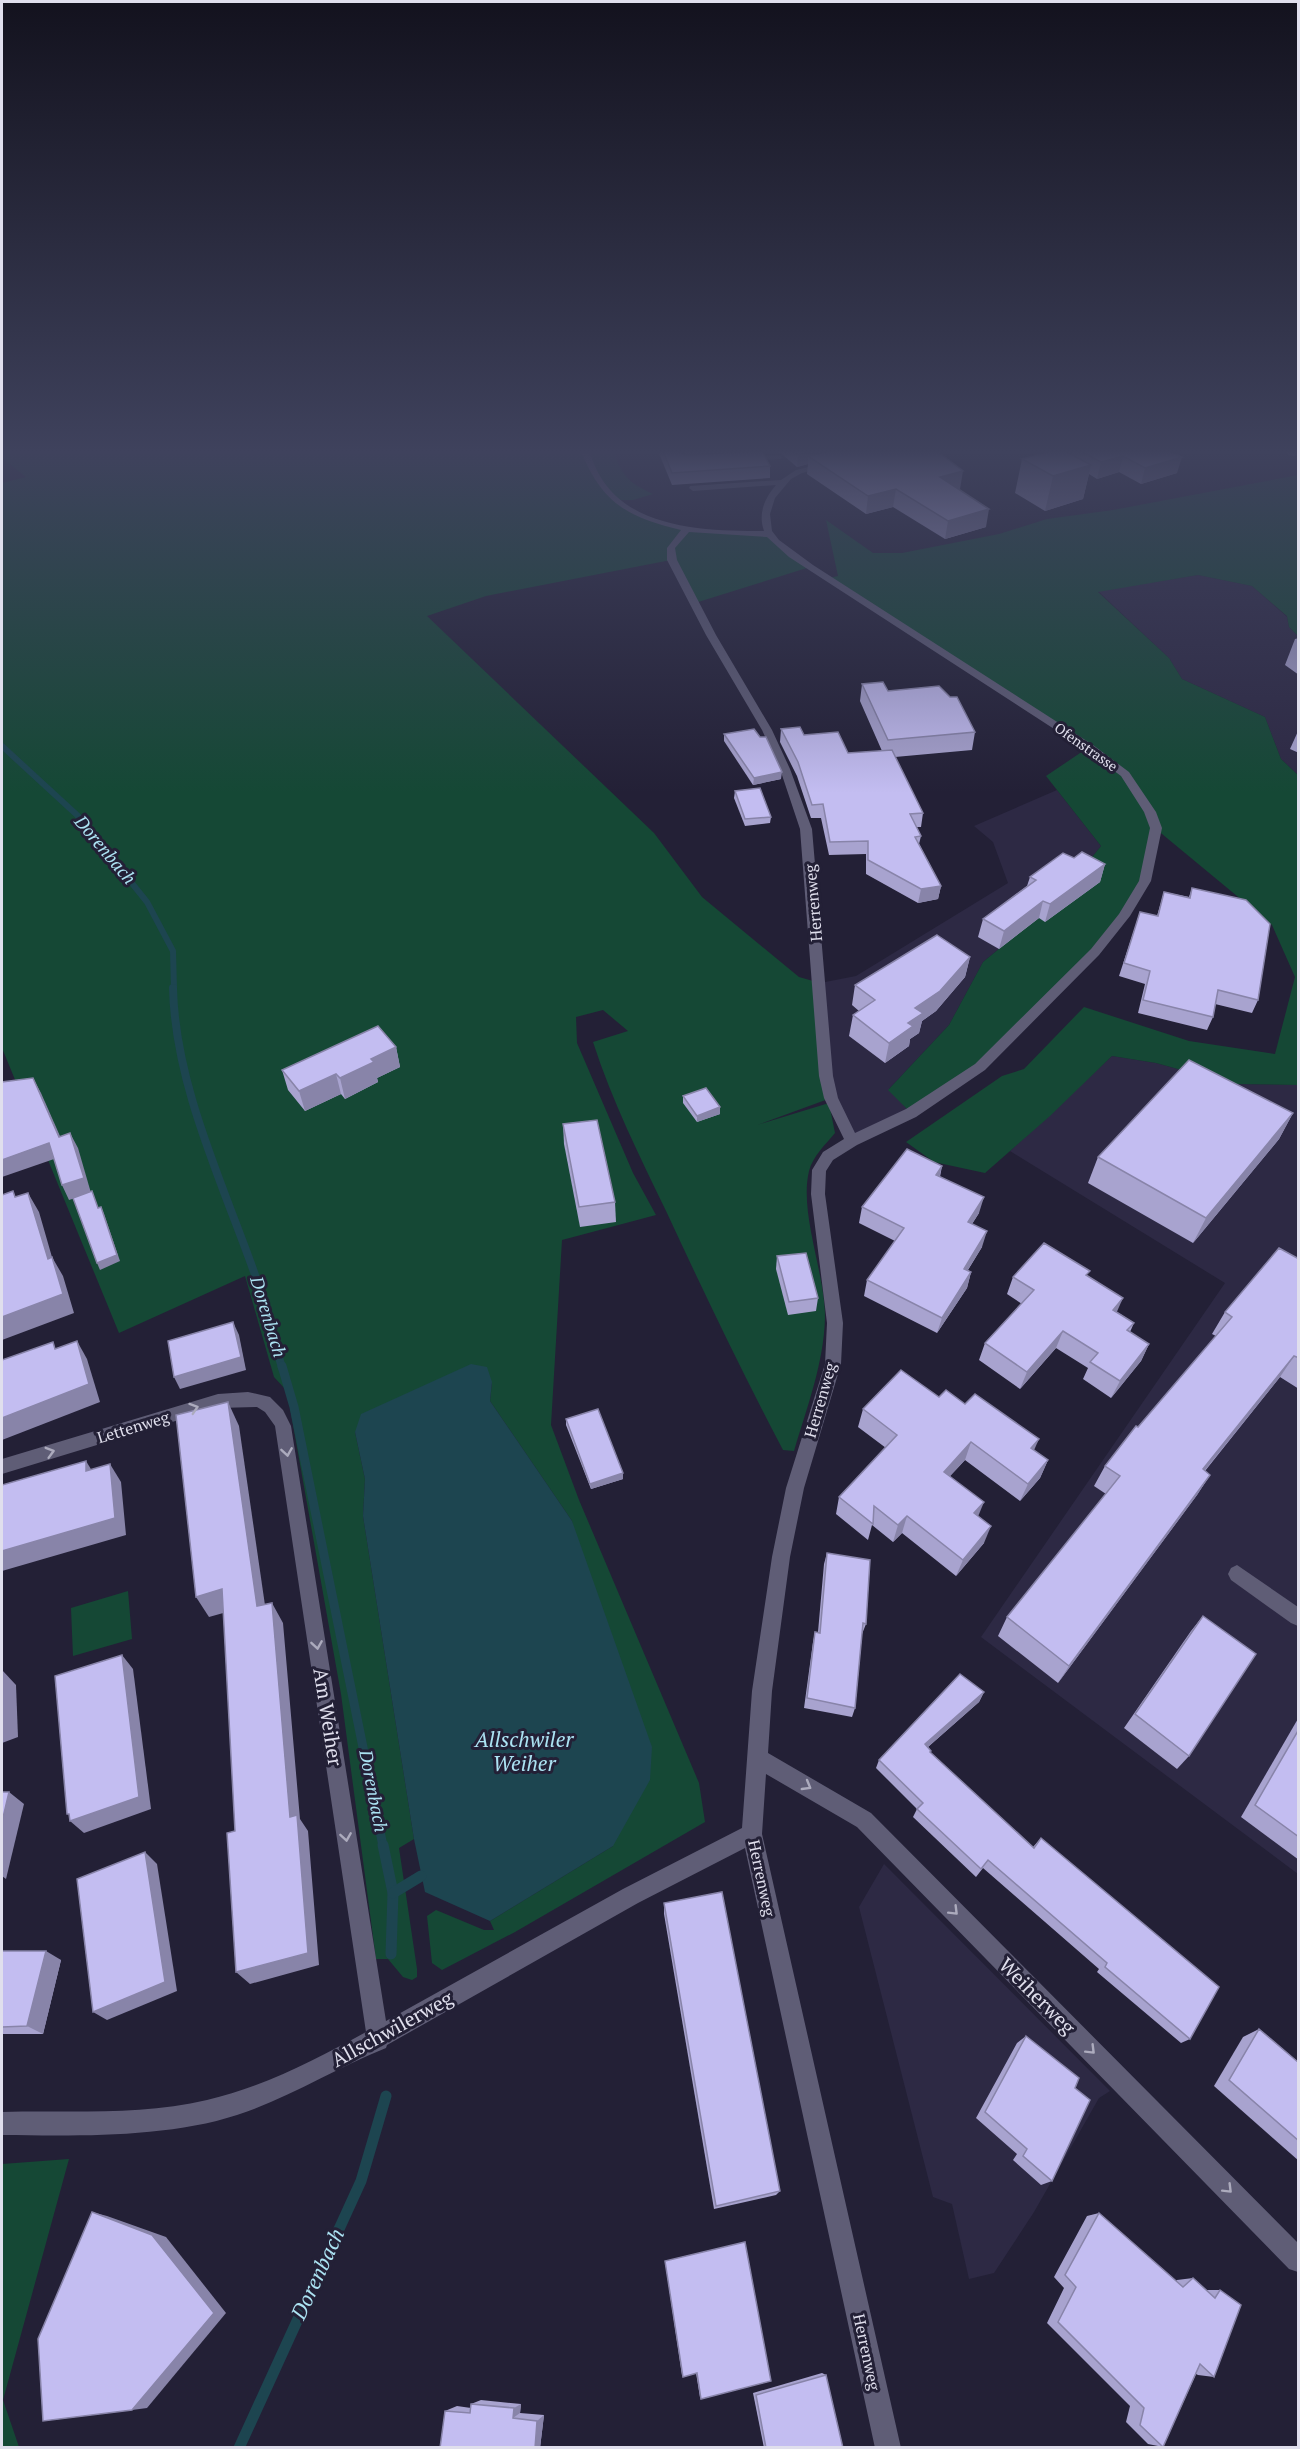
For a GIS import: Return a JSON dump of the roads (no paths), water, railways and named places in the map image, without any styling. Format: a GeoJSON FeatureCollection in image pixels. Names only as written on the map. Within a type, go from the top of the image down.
{"type":"FeatureCollection","features":[{"type":"Feature","properties":{"kind":"street","name":"Herrenweg"},"geometry":{"type":"LineString","coordinates":[[675,565],[711,635],[767,730],[786,770],[806,829],[826,1076],[831,1098],[852,1141],[828,1156],[819,1170],[818,1194],[835,1323],[832,1364],[795,1488],[786,1534],[762,1691],[752,1834],[888,2448]]}},
{"type":"Feature","properties":{"kind":"street","name":"Ofenstrasse"},"geometry":{"type":"LineString","coordinates":[[808,565],[1098,754],[1125,774],[1150,812],[1156,828],[1145,881],[1124,916],[1095,952],[980,1068],[911,1113],[852,1141]]}},
{"type":"Feature","properties":{"kind":"street","name":"Lettenweg"},"geometry":{"type":"LineString","coordinates":[[2,1466],[218,1401],[248,1398],[265,1400]]}},
{"type":"Feature","properties":{"kind":"street","name":"Am Weiher"},"geometry":{"type":"LineString","coordinates":[[265,1400],[277,1411],[283,1426],[378,2040]]}},
{"type":"Feature","properties":{"kind":"street"},"geometry":{"type":"LineString","coordinates":[[1237,1574],[1299,1617]]}},
{"type":"Feature","properties":{"kind":"street","name":"Weiherweg"},"geometry":{"type":"LineString","coordinates":[[756,1757],[864,1820],[1299,2260]]}},
{"type":"Feature","properties":{"kind":"street","name":"Allschwilerweg"},"geometry":{"type":"LineString","coordinates":[[2,2124],[155,2118],[204,2112],[286,2084],[378,2040],[688,1864],[752,1834]]}},
{"type":"Feature","properties":{"kind":"water","name":"Allschwiler Weiher"},"geometry":{"type":"Polygon","coordinates":[[[471,1364],[487,1367],[492,1382],[490,1401],[572,1521],[652,1747],[650,1780],[613,1846],[490,1921],[425,1892],[414,1839],[363,1516],[365,1479],[355,1432],[361,1414],[471,1364]]]}},
{"type":"Feature","properties":{"kind":"waterway","name":"Dorenbach"},"geometry":{"type":"LineString","coordinates":[[2,746],[77,815],[147,902],[173,951],[174,989]]}},
{"type":"Feature","properties":{"kind":"waterway","name":"Dorenbach"},"geometry":{"type":"LineString","coordinates":[[173,988],[176,1024],[191,1096],[258,1284],[282,1368]]}},
{"type":"Feature","properties":{"kind":"waterway","name":"Dorenbach"},"geometry":{"type":"LineString","coordinates":[[282,1366],[294,1407],[383,1846]]}},
{"type":"Feature","properties":{"kind":"waterway","name":"Dorenbach"},"geometry":{"type":"LineString","coordinates":[[383,1845],[393,1893]]}},
{"type":"Feature","properties":{"kind":"waterway"},"geometry":{"type":"LineString","coordinates":[[393,1893],[421,1876]]}},
{"type":"Feature","properties":{"kind":"waterway","name":"Dorenbach"},"geometry":{"type":"LineString","coordinates":[[391,1954],[393,1893]]}},
{"type":"Feature","properties":{"kind":"waterway","name":"Dorenbach"},"geometry":{"type":"LineString","coordinates":[[239,2448],[361,2181],[386,2096]]}}]}
